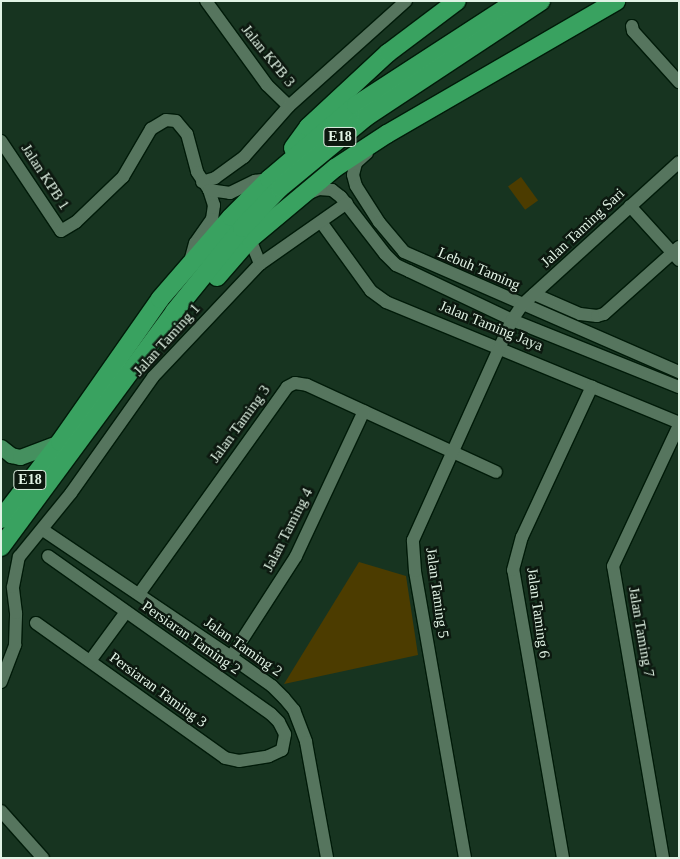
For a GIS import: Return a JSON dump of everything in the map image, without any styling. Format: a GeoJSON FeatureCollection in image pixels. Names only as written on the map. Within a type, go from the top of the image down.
{"type":"FeatureCollection","features":[{"type":"Feature","properties":{"kind":"highway"},"geometry":{"type":"LineString","coordinates":[[285,164],[308,127],[388,53],[457,1]]}},
{"type":"Feature","properties":{"kind":"highway","name":"E18"},"geometry":{"type":"LineString","coordinates":[[1,519],[60,442],[160,299],[269,179],[356,105],[516,1]]}},
{"type":"Feature","properties":{"kind":"highway","name":"E18"},"geometry":{"type":"LineString","coordinates":[[1,546],[174,312],[242,228],[280,188],[366,117],[541,1]]}},
{"type":"Feature","properties":{"kind":"highway"},"geometry":{"type":"LineString","coordinates":[[573,27],[601,1]]}},
{"type":"Feature","properties":{"kind":"highway"},"geometry":{"type":"LineString","coordinates":[[174,312],[209,285],[250,239],[299,196],[335,168],[387,134],[616,1]]}},
{"type":"Feature","properties":{"kind":"main road"},"geometry":{"type":"LineString","coordinates":[[1,447],[11,455],[20,457],[60,442]]}},
{"type":"Feature","properties":{"kind":"street","name":"Jalan KPB 3"},"geometry":{"type":"LineString","coordinates":[[206,1],[267,85],[289,106]]}},
{"type":"Feature","properties":{"kind":"street"},"geometry":{"type":"LineString","coordinates":[[206,186],[237,164],[289,106],[406,1]]}},
{"type":"Feature","properties":{"kind":"street"},"geometry":{"type":"LineString","coordinates":[[632,26],[633,31],[679,82]]}},
{"type":"Feature","properties":{"kind":"street","name":"Jalan KPB 1"},"geometry":{"type":"LineString","coordinates":[[1,141],[61,231],[76,222],[123,177],[151,129],[166,120],[176,121],[187,134],[197,172],[206,186]]}},
{"type":"Feature","properties":{"kind":"street","name":"Lebuh Taming"},"geometry":{"type":"LineString","coordinates":[[387,134],[356,163],[353,175],[360,195],[396,245],[415,259],[679,372]]}},
{"type":"Feature","properties":{"kind":"street","name":"Jalan Taming Sari"},"geometry":{"type":"LineString","coordinates":[[512,320],[522,305],[679,162]]}},
{"type":"Feature","properties":{"kind":"street"},"geometry":{"type":"LineString","coordinates":[[206,186],[230,193],[255,181],[269,179]]}},
{"type":"Feature","properties":{"kind":"street"},"geometry":{"type":"LineString","coordinates":[[189,265],[195,243],[214,212],[206,186]]}},
{"type":"Feature","properties":{"kind":"street","name":"Lebuh Taming"},"geometry":{"type":"LineString","coordinates":[[299,196],[319,189],[332,190],[347,203],[385,254],[396,265],[512,320],[679,387]]}},
{"type":"Feature","properties":{"kind":"street","name":"Jalan Taming 1"},"geometry":{"type":"LineString","coordinates":[[1,682],[15,645],[15,571],[19,558],[32,540],[43,530],[153,377],[260,264],[347,203]]}},
{"type":"Feature","properties":{"kind":"street"},"geometry":{"type":"LineString","coordinates":[[534,294],[580,314],[597,316],[604,314],[677,253],[630,206]]}},
{"type":"Feature","properties":{"kind":"street","name":"Jalan Taming Jaya"},"geometry":{"type":"LineString","coordinates":[[320,222],[371,292],[386,302],[592,386],[679,424]]}},
{"type":"Feature","properties":{"kind":"street"},"geometry":{"type":"LineString","coordinates":[[250,239],[260,264]]}},
{"type":"Feature","properties":{"kind":"street","name":"Jalan Taming 5"},"geometry":{"type":"LineString","coordinates":[[465,858],[413,553],[413,540],[512,320]]}},
{"type":"Feature","properties":{"kind":"street","name":"Jalan Taming 3"},"geometry":{"type":"LineString","coordinates":[[139,594],[287,387],[295,384],[307,385],[496,472]]}},
{"type":"Feature","properties":{"kind":"street","name":"Jalan Taming 6"},"geometry":{"type":"LineString","coordinates":[[563,858],[513,570],[522,537],[592,386]]}},
{"type":"Feature","properties":{"kind":"street","name":"Jalan Taming 4"},"geometry":{"type":"LineString","coordinates":[[231,657],[296,556],[364,411]]}},
{"type":"Feature","properties":{"kind":"street","name":"Jalan Taming 7"},"geometry":{"type":"LineString","coordinates":[[663,858],[613,566],[679,424]]}},
{"type":"Feature","properties":{"kind":"street","name":"Jalan Taming 2"},"geometry":{"type":"LineString","coordinates":[[43,530],[231,657],[278,692],[294,710],[306,742],[327,858]]}},
{"type":"Feature","properties":{"kind":"street","name":"Persiaran Taming 2"},"geometry":{"type":"LineString","coordinates":[[48,556],[279,722],[285,734],[282,750],[269,756]]}},
{"type":"Feature","properties":{"kind":"street"},"geometry":{"type":"LineString","coordinates":[[90,661],[126,612]]}},
{"type":"Feature","properties":{"kind":"street","name":"Persiaran Taming 3"},"geometry":{"type":"LineString","coordinates":[[36,622],[225,758],[233,761],[269,756]]}},
{"type":"Feature","properties":{"kind":"street"},"geometry":{"type":"LineString","coordinates":[[170,642],[182,624]]}},
{"type":"Feature","properties":{"kind":"street"},"geometry":{"type":"LineString","coordinates":[[1,811],[43,858]]}},
{"type":"Feature","properties":{"kind":"shaded area"},"geometry":{"type":"Polygon","coordinates":[[[521,177],[538,200],[525,210],[508,186],[521,177]]]}},
{"type":"Feature","properties":{"kind":"shaded area"},"geometry":{"type":"Polygon","coordinates":[[[359,562],[406,576],[418,655],[284,684],[359,562]]]}}]}
